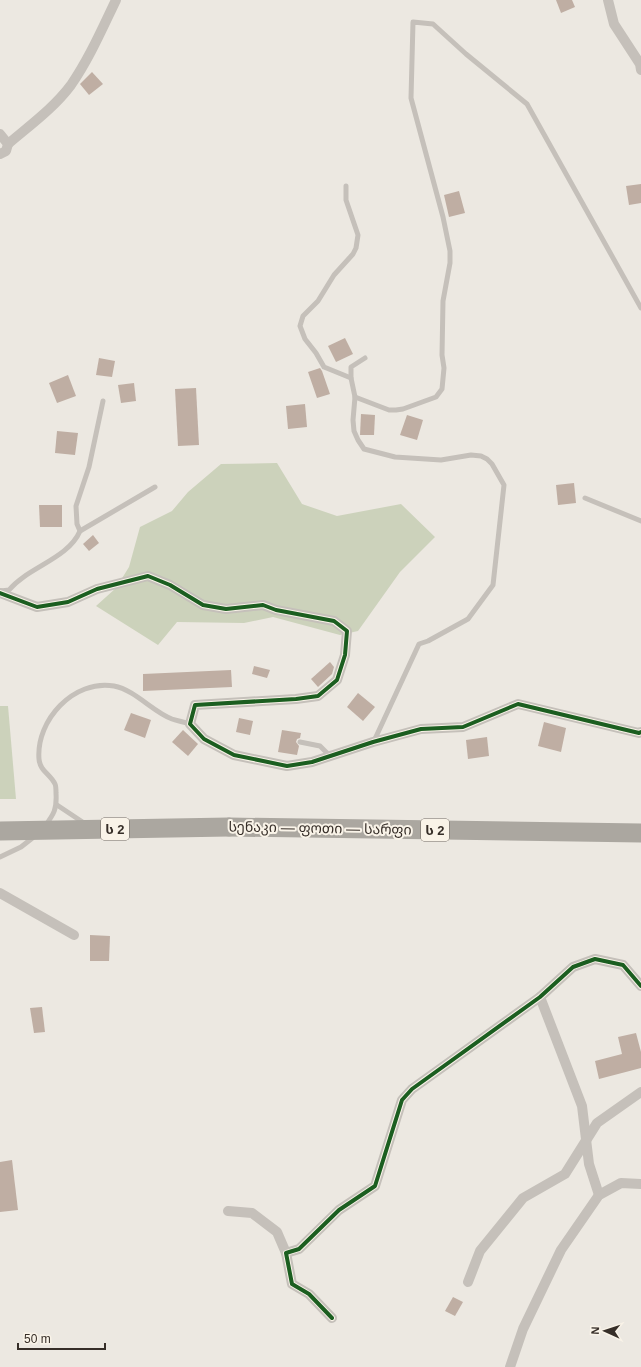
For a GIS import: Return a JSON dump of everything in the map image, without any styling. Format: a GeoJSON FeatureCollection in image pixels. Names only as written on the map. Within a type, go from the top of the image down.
{"type":"FeatureCollection","features":[{"type":"Feature","properties":{"kind":"highway","name":"სენაკი — ფოთი — სარფი"},"geometry":{"type":"LineString","coordinates":[[0,831],[229,827],[641,833]]}},
{"type":"Feature","properties":{"kind":"street"},"geometry":{"type":"LineString","coordinates":[[0,154],[6,151],[8,144],[45,112],[70,85],[89,56],[116,0]]}},
{"type":"Feature","properties":{"kind":"street"},"geometry":{"type":"LineString","coordinates":[[608,0],[614,24],[640,64],[641,70]]}},
{"type":"Feature","properties":{"kind":"street"},"geometry":{"type":"LineString","coordinates":[[0,134],[8,144]]}},
{"type":"Feature","properties":{"kind":"street"},"geometry":{"type":"LineString","coordinates":[[0,592],[37,607],[68,602],[97,589],[148,576],[170,585],[203,605],[226,609],[264,605],[276,610],[334,621],[347,631],[345,654],[338,680],[318,696],[296,699],[195,705],[190,724],[204,739],[234,755],[287,766],[312,762],[373,742],[421,729],[463,727],[518,704],[639,733],[641,732]]}},
{"type":"Feature","properties":{"kind":"street"},"geometry":{"type":"LineString","coordinates":[[0,893],[74,935]]}},
{"type":"Feature","properties":{"kind":"street"},"geometry":{"type":"LineString","coordinates":[[286,1253],[299,1249],[339,1210],[375,1186],[402,1100],[412,1089],[540,997],[573,967],[595,959],[623,965],[641,986]]}},
{"type":"Feature","properties":{"kind":"street"},"geometry":{"type":"LineString","coordinates":[[540,997],[582,1106],[589,1164],[599,1195]]}},
{"type":"Feature","properties":{"kind":"street"},"geometry":{"type":"LineString","coordinates":[[468,1282],[480,1251],[523,1198],[565,1174],[597,1123],[641,1092]]}},
{"type":"Feature","properties":{"kind":"street"},"geometry":{"type":"LineString","coordinates":[[510,1367],[523,1329],[561,1250],[599,1195],[621,1183],[641,1184]]}},
{"type":"Feature","properties":{"kind":"street"},"geometry":{"type":"LineString","coordinates":[[228,1212],[252,1214],[277,1232],[286,1253],[292,1284],[309,1294],[332,1318]]}},
{"type":"Feature","properties":{"kind":"lane"},"geometry":{"type":"LineString","coordinates":[[355,397],[389,410],[396,410],[403,409],[436,397],[442,389],[444,368],[442,355],[443,302],[450,263],[450,251],[443,217],[411,98],[413,22],[433,24],[466,54],[528,104],[641,308]]}},
{"type":"Feature","properties":{"kind":"lane"},"geometry":{"type":"LineString","coordinates":[[346,186],[346,200],[358,235],[356,248],[353,254],[334,275],[318,301],[304,316],[300,326],[305,339],[316,353],[324,367],[351,378]]}},
{"type":"Feature","properties":{"kind":"lane"},"geometry":{"type":"LineString","coordinates":[[365,358],[351,367],[351,378],[355,397],[353,420],[354,430],[364,449],[395,457],[441,460],[471,455],[481,456],[492,464],[504,485],[493,585],[468,619],[428,641],[419,644],[373,742]]}},
{"type":"Feature","properties":{"kind":"lane"},"geometry":{"type":"LineString","coordinates":[[80,531],[77,524],[76,506],[89,467],[103,401]]}},
{"type":"Feature","properties":{"kind":"lane"},"geometry":{"type":"LineString","coordinates":[[0,592],[9,590],[15,583],[57,555],[76,539],[80,531],[155,487]]}},
{"type":"Feature","properties":{"kind":"lane"},"geometry":{"type":"LineString","coordinates":[[585,498],[641,521]]}},
{"type":"Feature","properties":{"kind":"lane"},"geometry":{"type":"LineString","coordinates":[[0,857],[21,847],[42,829],[54,814],[57,805],[56,785],[42,769],[39,760],[40,743],[49,720],[57,708],[70,697],[85,689],[96,686],[114,686],[123,689],[171,719],[190,724]]}},
{"type":"Feature","properties":{"kind":"lane"},"geometry":{"type":"LineString","coordinates":[[300,742],[320,746],[330,756]]}},
{"type":"Feature","properties":{"kind":"lane"},"geometry":{"type":"LineString","coordinates":[[57,805],[84,823],[88,835]]}},
{"type":"Feature","properties":{"kind":"green space"},"geometry":{"type":"Polygon","coordinates":[[[277,463],[302,504],[337,516],[401,504],[435,537],[400,572],[358,631],[340,635],[273,617],[244,623],[177,622],[158,645],[96,606],[116,588],[129,567],[140,527],[172,511],[188,492],[221,464],[277,463]]]}},
{"type":"Feature","properties":{"kind":"green space"},"geometry":{"type":"Polygon","coordinates":[[[0,706],[8,706],[16,799],[0,799],[0,706]]]}},
{"type":"Feature","properties":{"kind":"building"},"geometry":{"type":"Polygon","coordinates":[[[556,0],[572,0],[575,7],[561,13],[556,0]]]}},
{"type":"Feature","properties":{"kind":"building"},"geometry":{"type":"Polygon","coordinates":[[[92,72],[103,84],[89,95],[80,84],[92,72]]]}},
{"type":"Feature","properties":{"kind":"building"},"geometry":{"type":"Polygon","coordinates":[[[641,184],[641,203],[629,205],[626,186],[641,184]]]}},
{"type":"Feature","properties":{"kind":"building"},"geometry":{"type":"Polygon","coordinates":[[[459,191],[465,213],[449,217],[444,195],[459,191]]]}},
{"type":"Feature","properties":{"kind":"building"},"geometry":{"type":"Polygon","coordinates":[[[345,338],[353,354],[336,362],[328,346],[345,338]]]}},
{"type":"Feature","properties":{"kind":"building"},"geometry":{"type":"Polygon","coordinates":[[[99,358],[115,361],[112,377],[96,375],[99,358]]]}},
{"type":"Feature","properties":{"kind":"building"},"geometry":{"type":"Polygon","coordinates":[[[320,368],[330,394],[317,398],[308,372],[320,368]]]}},
{"type":"Feature","properties":{"kind":"building"},"geometry":{"type":"Polygon","coordinates":[[[68,375],[76,396],[57,403],[49,383],[68,375]]]}},
{"type":"Feature","properties":{"kind":"building"},"geometry":{"type":"Polygon","coordinates":[[[134,383],[136,401],[121,403],[118,385],[134,383]]]}},
{"type":"Feature","properties":{"kind":"building"},"geometry":{"type":"Polygon","coordinates":[[[196,388],[199,445],[178,446],[175,389],[196,388]]]}},
{"type":"Feature","properties":{"kind":"building"},"geometry":{"type":"Polygon","coordinates":[[[305,404],[307,427],[288,429],[286,406],[305,404]]]}},
{"type":"Feature","properties":{"kind":"building"},"geometry":{"type":"Polygon","coordinates":[[[361,414],[375,415],[374,435],[360,435],[361,414]]]}},
{"type":"Feature","properties":{"kind":"building"},"geometry":{"type":"Polygon","coordinates":[[[407,415],[423,420],[417,440],[400,435],[407,415]]]}},
{"type":"Feature","properties":{"kind":"building"},"geometry":{"type":"Polygon","coordinates":[[[57,431],[78,433],[75,455],[55,453],[57,431]]]}},
{"type":"Feature","properties":{"kind":"building"},"geometry":{"type":"Polygon","coordinates":[[[574,483],[576,503],[558,505],[556,485],[574,483]]]}},
{"type":"Feature","properties":{"kind":"building"},"geometry":{"type":"Polygon","coordinates":[[[39,505],[62,505],[62,527],[40,527],[39,505]]]}},
{"type":"Feature","properties":{"kind":"building"},"geometry":{"type":"Polygon","coordinates":[[[93,535],[99,543],[89,551],[83,544],[93,535]]]}},
{"type":"Feature","properties":{"kind":"building"},"geometry":{"type":"Polygon","coordinates":[[[330,662],[334,667],[332,674],[318,687],[311,679],[330,662]]]}},
{"type":"Feature","properties":{"kind":"building"},"geometry":{"type":"Polygon","coordinates":[[[254,666],[270,670],[267,678],[252,674],[254,666]]]}},
{"type":"Feature","properties":{"kind":"building"},"geometry":{"type":"Polygon","coordinates":[[[231,670],[232,687],[143,691],[143,674],[231,670]]]}},
{"type":"Feature","properties":{"kind":"building"},"geometry":{"type":"Polygon","coordinates":[[[358,693],[375,707],[363,721],[347,707],[358,693]]]}},
{"type":"Feature","properties":{"kind":"building"},"geometry":{"type":"Polygon","coordinates":[[[131,713],[151,720],[145,738],[124,730],[131,713]]]}},
{"type":"Feature","properties":{"kind":"building"},"geometry":{"type":"Polygon","coordinates":[[[239,718],[253,721],[250,735],[236,732],[239,718]]]}},
{"type":"Feature","properties":{"kind":"building"},"geometry":{"type":"Polygon","coordinates":[[[544,722],[566,728],[561,752],[538,746],[544,722]]]}},
{"type":"Feature","properties":{"kind":"building"},"geometry":{"type":"Polygon","coordinates":[[[183,730],[198,744],[188,756],[172,742],[183,730]]]}},
{"type":"Feature","properties":{"kind":"building"},"geometry":{"type":"Polygon","coordinates":[[[282,730],[301,733],[300,738],[297,739],[296,742],[299,746],[297,755],[278,752],[282,730]]]}},
{"type":"Feature","properties":{"kind":"building"},"geometry":{"type":"Polygon","coordinates":[[[487,737],[489,756],[468,759],[466,740],[487,737]]]}},
{"type":"Feature","properties":{"kind":"building"},"geometry":{"type":"Polygon","coordinates":[[[90,935],[110,936],[109,961],[90,961],[90,935]]]}},
{"type":"Feature","properties":{"kind":"building"},"geometry":{"type":"Polygon","coordinates":[[[42,1007],[45,1032],[34,1033],[30,1008],[42,1007]]]}},
{"type":"Feature","properties":{"kind":"building"},"geometry":{"type":"Polygon","coordinates":[[[636,1033],[641,1052],[641,1068],[599,1079],[595,1061],[622,1054],[618,1037],[636,1033]]]}},
{"type":"Feature","properties":{"kind":"building"},"geometry":{"type":"Polygon","coordinates":[[[12,1160],[18,1210],[0,1212],[0,1162],[12,1160]]]}},
{"type":"Feature","properties":{"kind":"building"},"geometry":{"type":"Polygon","coordinates":[[[453,1297],[463,1302],[455,1316],[445,1311],[453,1297]]]}},
{"type":"Feature","properties":{"kind":"cycle path"},"geometry":{"type":"LineString","coordinates":[[0,593],[37,607],[68,602],[97,589],[148,576],[170,585],[203,605],[226,609],[263,605],[276,610],[334,621],[347,631],[345,655],[337,680],[318,696],[296,699],[195,705],[190,724],[204,739],[234,755],[287,766],[312,762],[373,742],[421,729],[463,727],[518,704],[639,733],[641,732]]}},
{"type":"Feature","properties":{"kind":"cycle path"},"geometry":{"type":"LineString","coordinates":[[332,1318],[309,1294],[292,1284],[286,1253],[299,1249],[339,1210],[375,1186],[402,1100],[412,1089],[540,997],[573,967],[595,959],[623,965],[641,986]]}}]}
